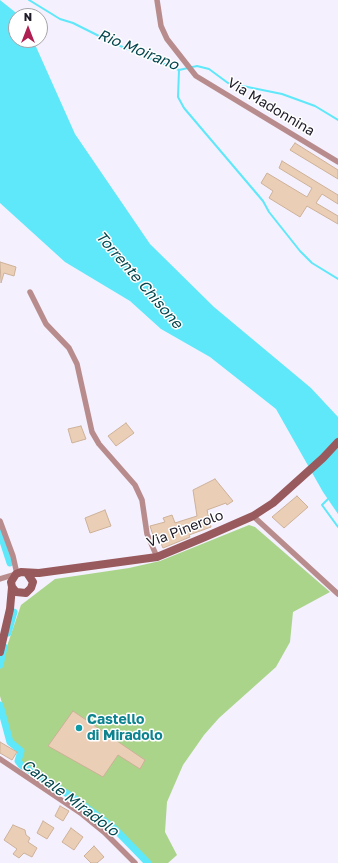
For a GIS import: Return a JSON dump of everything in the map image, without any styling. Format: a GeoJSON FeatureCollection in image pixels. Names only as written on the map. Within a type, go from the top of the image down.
{"type":"FeatureCollection","features":[{"type":"Feature","properties":{"kind":"street","name":"Via Madonnina"},"geometry":{"type":"LineString","coordinates":[[156,0],[161,26],[167,39],[192,72],[338,162]]}},
{"type":"Feature","properties":{"kind":"street"},"geometry":{"type":"LineString","coordinates":[[30,292],[46,324],[69,348],[76,364],[92,432],[99,444],[135,485],[142,500],[147,534],[157,557]]}},
{"type":"Feature","properties":{"kind":"street","name":"Via Pinerolo"},"geometry":{"type":"LineString","coordinates":[[27,573],[54,572],[157,557],[253,516],[291,488],[338,442]]}},
{"type":"Feature","properties":{"kind":"street"},"geometry":{"type":"LineString","coordinates":[[253,516],[338,594]]}},
{"type":"Feature","properties":{"kind":"street"},"geometry":{"type":"LineString","coordinates":[[0,520],[13,556],[16,574],[12,579],[10,609],[3,632],[0,652]]}},
{"type":"Feature","properties":{"kind":"street","name":"Via Pinerolo"},"geometry":{"type":"LineString","coordinates":[[31,588],[39,580],[54,572]]}},
{"type":"Feature","properties":{"kind":"street"},"geometry":{"type":"LineString","coordinates":[[0,580],[16,574],[27,573],[32,582],[31,588],[22,593],[10,609]]}},
{"type":"Feature","properties":{"kind":"street"},"geometry":{"type":"LineString","coordinates":[[0,580],[12,586],[16,592],[22,593]]}},
{"type":"Feature","properties":{"kind":"street"},"geometry":{"type":"LineString","coordinates":[[0,759],[82,814],[104,832],[135,863]]}},
{"type":"Feature","properties":{"kind":"green space","name":"Castello di Miradolo"},"geometry":{"type":"Polygon","coordinates":[[[249,525],[255,527],[330,592],[293,612],[290,642],[276,667],[219,718],[204,735],[183,765],[167,802],[165,832],[177,855],[168,863],[146,863],[111,828],[20,762],[0,696],[0,669],[6,649],[21,605],[55,579],[129,568],[160,561],[249,525]]]}},
{"type":"Feature","properties":{"kind":"water","name":"Torrente Chisone"},"geometry":{"type":"Polygon","coordinates":[[[0,0],[10,8],[8,8],[8,48],[37,48],[75,134],[150,244],[214,307],[311,388],[338,417],[338,514],[323,492],[276,409],[210,357],[161,329],[130,301],[65,262],[0,203],[0,0]]]}},
{"type":"Feature","properties":{"kind":"building"},"geometry":{"type":"Polygon","coordinates":[[[295,143],[338,170],[338,179],[290,150],[295,143]]]}},
{"type":"Feature","properties":{"kind":"building"},"geometry":{"type":"Polygon","coordinates":[[[282,161],[338,195],[338,204],[322,194],[316,203],[338,216],[338,224],[307,206],[300,217],[269,198],[273,191],[261,183],[267,173],[307,197],[312,188],[279,168],[282,161]]]}},
{"type":"Feature","properties":{"kind":"building"},"geometry":{"type":"Polygon","coordinates":[[[0,262],[16,267],[14,276],[4,273],[1,283],[0,262]]]}},
{"type":"Feature","properties":{"kind":"building"},"geometry":{"type":"Polygon","coordinates":[[[126,423],[134,433],[116,446],[108,436],[126,423]]]}},
{"type":"Feature","properties":{"kind":"building"},"geometry":{"type":"Polygon","coordinates":[[[81,426],[86,439],[72,443],[68,429],[81,426]]]}},
{"type":"Feature","properties":{"kind":"building"},"geometry":{"type":"Polygon","coordinates":[[[215,479],[233,501],[227,505],[226,503],[207,510],[211,527],[189,535],[190,537],[163,548],[158,537],[154,538],[150,526],[165,522],[163,518],[172,515],[175,523],[197,516],[193,490],[215,479]]]}},
{"type":"Feature","properties":{"kind":"building"},"geometry":{"type":"Polygon","coordinates":[[[297,496],[308,507],[284,528],[272,517],[297,496]]]}},
{"type":"Feature","properties":{"kind":"building"},"geometry":{"type":"Polygon","coordinates":[[[105,510],[111,526],[90,533],[85,518],[105,510]]]}},
{"type":"Feature","properties":{"kind":"building","name":"Castello di Miradolo"},"geometry":{"type":"Polygon","coordinates":[[[73,711],[145,760],[140,769],[118,755],[103,777],[48,746],[73,711]]]}},
{"type":"Feature","properties":{"kind":"building"},"geometry":{"type":"Polygon","coordinates":[[[0,742],[17,752],[12,760],[0,753],[0,742]]]}},
{"type":"Feature","properties":{"kind":"building"},"geometry":{"type":"Polygon","coordinates":[[[60,806],[69,811],[63,821],[55,816],[60,806]]]}},
{"type":"Feature","properties":{"kind":"building"},"geometry":{"type":"Polygon","coordinates":[[[43,821],[54,828],[47,839],[37,833],[43,821]]]}},
{"type":"Feature","properties":{"kind":"building"},"geometry":{"type":"Polygon","coordinates":[[[13,825],[25,830],[26,835],[30,838],[28,842],[37,848],[32,857],[24,853],[19,858],[13,854],[17,849],[4,840],[13,825]]]}},
{"type":"Feature","properties":{"kind":"building"},"geometry":{"type":"Polygon","coordinates":[[[71,828],[83,837],[74,850],[62,842],[71,828]]]}},
{"type":"Feature","properties":{"kind":"building"},"geometry":{"type":"Polygon","coordinates":[[[94,846],[104,857],[97,863],[91,863],[84,856],[94,846]]]}},
{"type":"Feature","properties":{"kind":"waterway","name":"Rio Moirano"},"geometry":{"type":"LineString","coordinates":[[29,0],[60,19],[73,23],[113,43],[179,70],[197,66],[209,69],[228,83],[282,94],[315,106],[338,120]]}},
{"type":"Feature","properties":{"kind":"waterway"},"geometry":{"type":"LineString","coordinates":[[179,70],[178,97],[184,108],[263,201],[269,212],[300,251],[312,263],[338,279]]}},
{"type":"Feature","properties":{"kind":"waterway"},"geometry":{"type":"LineString","coordinates":[[328,499],[322,505],[338,527]]}},
{"type":"Feature","properties":{"kind":"waterway","name":"Canale Miradolo"},"geometry":{"type":"LineString","coordinates":[[0,532],[10,563]]}},
{"type":"Feature","properties":{"kind":"waterway","name":"Canale Miradolo"},"geometry":{"type":"LineString","coordinates":[[8,633],[14,612]]}},
{"type":"Feature","properties":{"kind":"waterway","name":"Canale Miradolo"},"geometry":{"type":"LineString","coordinates":[[0,665],[4,647]]}},
{"type":"Feature","properties":{"kind":"waterway","name":"Canale Miradolo"},"geometry":{"type":"LineString","coordinates":[[0,705],[10,742],[21,751],[18,761],[21,765],[74,798],[115,829],[148,863]]}},
{"type":"Feature","properties":{"kind":"place","name":"Castello di Miradolo"},"geometry":{"type":"Point","coordinates":[79,728]}}]}
